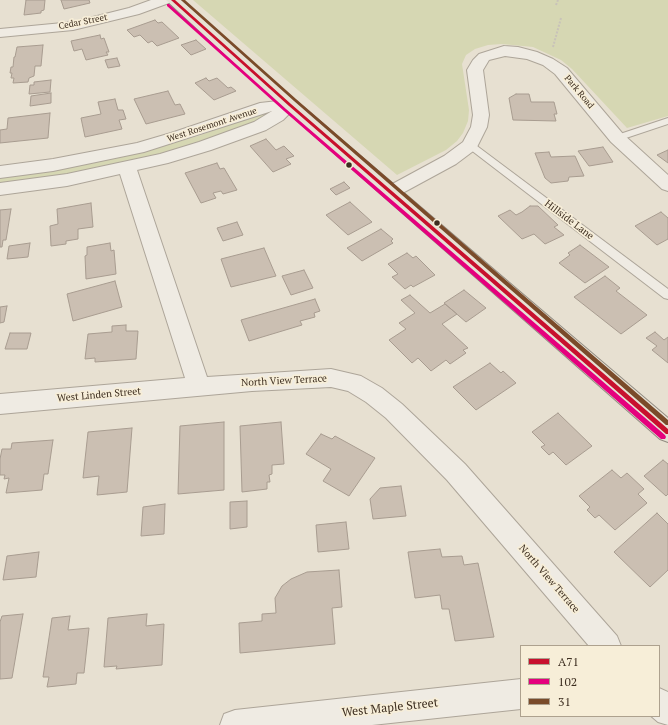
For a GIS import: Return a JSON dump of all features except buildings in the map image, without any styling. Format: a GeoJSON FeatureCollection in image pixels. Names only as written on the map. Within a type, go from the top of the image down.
{"type":"FeatureCollection","features":[{"type":"Feature","properties":{"kind":"main road"},"geometry":{"type":"LineString","coordinates":[[173,0],[290,105],[668,432]]}},
{"type":"Feature","properties":{"kind":"street","name":"Cedar Street"},"geometry":{"type":"LineString","coordinates":[[0,33],[73,26],[134,11],[164,0]]}},
{"type":"Feature","properties":{"kind":"street","name":"Park Road"},"geometry":{"type":"LineString","coordinates":[[391,192],[450,160],[470,145],[479,127],[481,115],[475,70],[478,63],[484,57],[504,51],[532,55],[548,62],[561,71],[617,138],[668,185]]}},
{"type":"Feature","properties":{"kind":"street","name":"West Rosemont Avenue"},"geometry":{"type":"LineString","coordinates":[[0,189],[67,180],[128,168],[205,146],[260,126],[277,116],[290,105]]}},
{"type":"Feature","properties":{"kind":"street","name":"West Rosemont Avenue"},"geometry":{"type":"LineString","coordinates":[[0,172],[53,165],[138,148],[184,135],[266,107],[290,105]]}},
{"type":"Feature","properties":{"kind":"street"},"geometry":{"type":"LineString","coordinates":[[128,168],[199,387]]}},
{"type":"Feature","properties":{"kind":"street","name":"North View Terrace"},"geometry":{"type":"LineString","coordinates":[[199,387],[252,382],[331,378],[353,383],[369,392],[394,411],[456,472],[606,645]]}},
{"type":"Feature","properties":{"kind":"street","name":"West Linden Street"},"geometry":{"type":"LineString","coordinates":[[0,404],[199,387]]}},
{"type":"Feature","properties":{"kind":"street","name":"West Maple Street"},"geometry":{"type":"LineString","coordinates":[[235,725],[520,694]]}},
{"type":"Feature","properties":{"kind":"street"},"geometry":{"type":"LineString","coordinates":[[660,704],[668,712]]}},
{"type":"Feature","properties":{"kind":"lane"},"geometry":{"type":"LineString","coordinates":[[617,138],[668,121]]}},
{"type":"Feature","properties":{"kind":"lane","name":"Hillside Lane"},"geometry":{"type":"LineString","coordinates":[[470,145],[668,295]]}},
{"type":"Feature","properties":{"kind":"path"},"geometry":{"type":"LineString","coordinates":[[556,5],[558,0]]}},
{"type":"Feature","properties":{"kind":"path"},"geometry":{"type":"LineString","coordinates":[[552,54],[561,18]]}},
{"type":"Feature","properties":{"kind":"green space"},"geometry":{"type":"Polygon","coordinates":[[[193,0],[668,0],[668,116],[627,128],[572,69],[561,60],[533,47],[502,44],[488,45],[475,49],[466,55],[462,64],[469,110],[468,121],[463,133],[457,141],[446,150],[397,175],[193,0]]]}},
{"type":"Feature","properties":{"kind":"green space"},"geometry":{"type":"Polygon","coordinates":[[[271,111],[273,113],[272,116],[177,150],[86,172],[0,185],[0,177],[85,164],[145,151],[198,136],[271,111]]]}},
{"type":"Feature","properties":{"kind":"transit line","name":"A71"},"geometry":{"type":"LineString","coordinates":[[173,0],[290,105],[668,432]]}},
{"type":"Feature","properties":{"kind":"transit line","name":"31"},"geometry":{"type":"LineString","coordinates":[[183,0],[295,100],[668,423]]}},
{"type":"Feature","properties":{"kind":"transit line","name":"102"},"geometry":{"type":"LineString","coordinates":[[168,5],[285,110],[663,437]]}}]}
